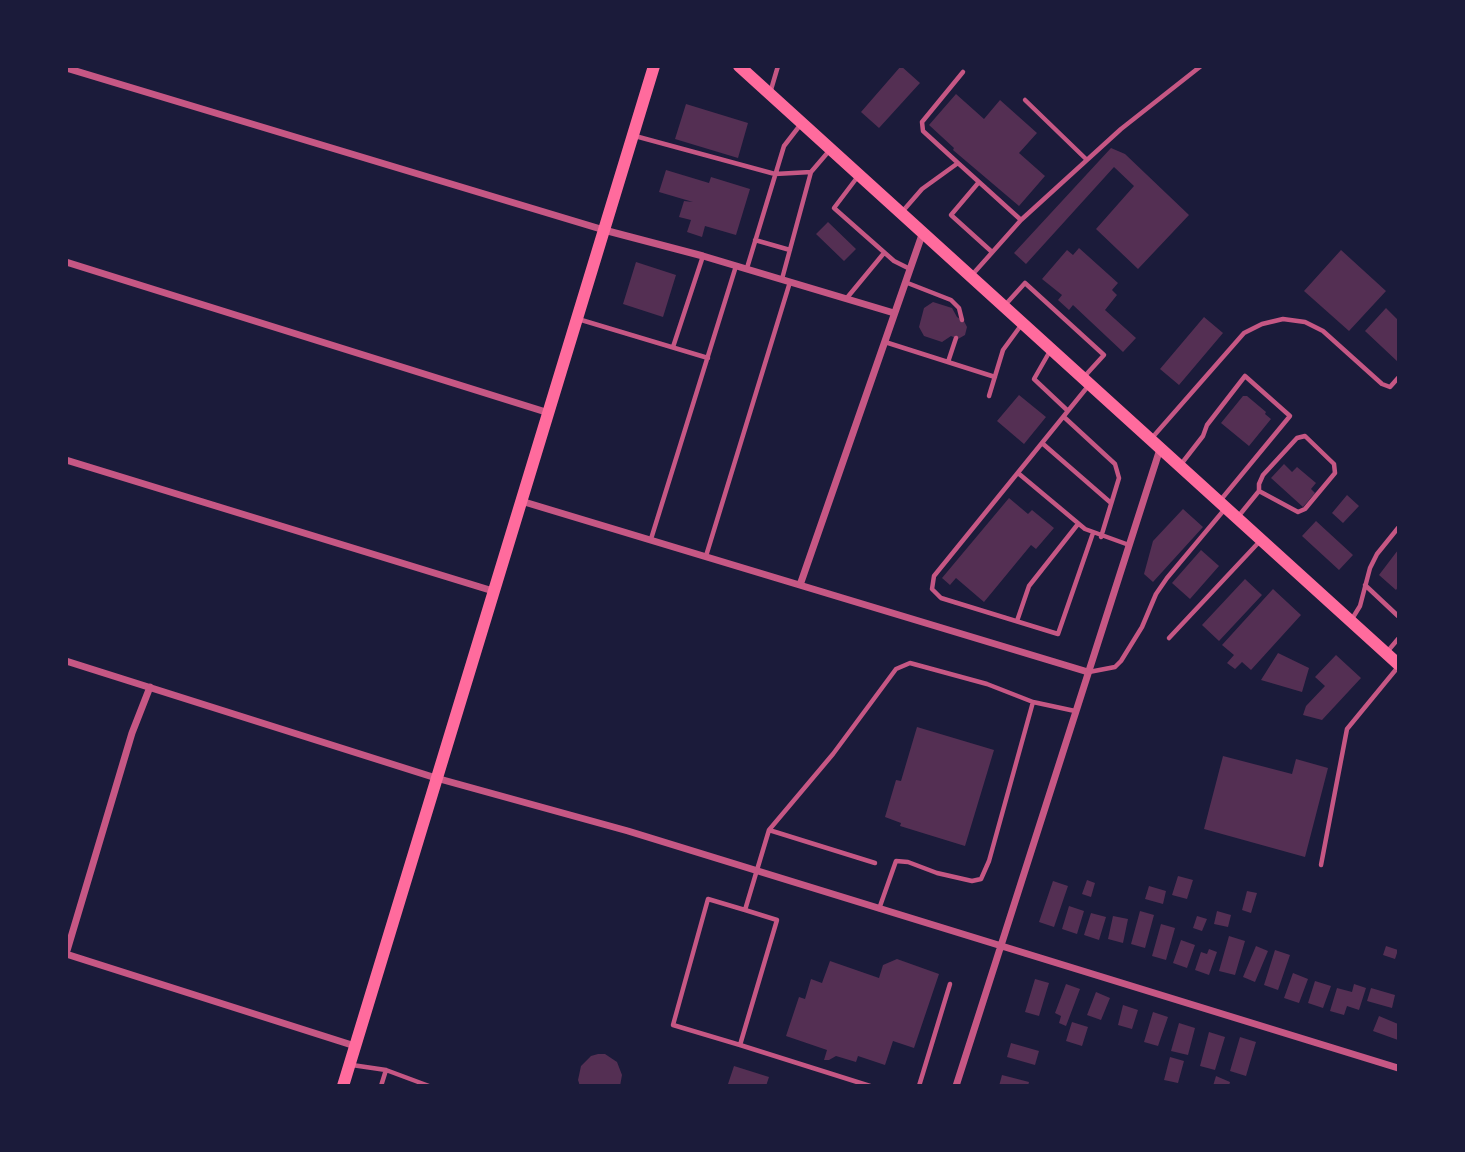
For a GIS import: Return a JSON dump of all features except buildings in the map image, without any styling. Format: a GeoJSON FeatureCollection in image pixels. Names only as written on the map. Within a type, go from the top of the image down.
{"type":"FeatureCollection","features":[{"type":"Feature","properties":{"kind":"main road"},"geometry":{"type":"LineString","coordinates":[[343,1086],[654,66]]}},
{"type":"Feature","properties":{"kind":"main road"},"geometry":{"type":"LineString","coordinates":[[739,66],[1398,665]]}},
{"type":"Feature","properties":{"kind":"street"},"geometry":{"type":"LineString","coordinates":[[66,68],[604,230],[703,256],[894,313]]}},
{"type":"Feature","properties":{"kind":"street"},"geometry":{"type":"LineString","coordinates":[[800,585],[923,232]]}},
{"type":"Feature","properties":{"kind":"street"},"geometry":{"type":"LineString","coordinates":[[66,262],[549,413]]}},
{"type":"Feature","properties":{"kind":"street"},"geometry":{"type":"LineString","coordinates":[[956,1086],[1129,545],[1155,445]]}},
{"type":"Feature","properties":{"kind":"street"},"geometry":{"type":"LineString","coordinates":[[66,460],[493,591]]}},
{"type":"Feature","properties":{"kind":"street"},"geometry":{"type":"LineString","coordinates":[[521,501],[1088,672]]}},
{"type":"Feature","properties":{"kind":"street"},"geometry":{"type":"LineString","coordinates":[[66,661],[436,778],[628,831],[1398,1069]]}},
{"type":"Feature","properties":{"kind":"street"},"geometry":{"type":"LineString","coordinates":[[150,687],[132,733],[66,954],[355,1046]]}},
{"type":"Feature","properties":{"kind":"lane"},"geometry":{"type":"LineString","coordinates":[[770,94],[778,66]]}},
{"type":"Feature","properties":{"kind":"lane"},"geometry":{"type":"LineString","coordinates":[[971,276],[1021,220],[1121,129],[1201,66]]}},
{"type":"Feature","properties":{"kind":"lane"},"geometry":{"type":"LineString","coordinates":[[962,72],[922,122],[923,131],[1021,220]]}},
{"type":"Feature","properties":{"kind":"lane"},"geometry":{"type":"LineString","coordinates":[[1025,100],[1087,160]]}},
{"type":"Feature","properties":{"kind":"lane"},"geometry":{"type":"LineString","coordinates":[[747,269],[784,146],[802,123]]}},
{"type":"Feature","properties":{"kind":"lane"},"geometry":{"type":"LineString","coordinates":[[632,135],[775,174],[811,172]]}},
{"type":"Feature","properties":{"kind":"lane"},"geometry":{"type":"LineString","coordinates":[[705,557],[786,281],[790,250],[811,172],[831,149]]}},
{"type":"Feature","properties":{"kind":"lane"},"geometry":{"type":"LineString","coordinates":[[902,213],[922,188],[958,163]]}},
{"type":"Feature","properties":{"kind":"lane"},"geometry":{"type":"LineString","coordinates":[[860,175],[834,208],[884,253],[910,269]]}},
{"type":"Feature","properties":{"kind":"lane"},"geometry":{"type":"LineString","coordinates":[[979,182],[951,215],[992,252]]}},
{"type":"Feature","properties":{"kind":"lane"},"geometry":{"type":"LineString","coordinates":[[755,240],[790,250]]}},
{"type":"Feature","properties":{"kind":"lane"},"geometry":{"type":"LineString","coordinates":[[846,299],[884,253]]}},
{"type":"Feature","properties":{"kind":"lane"},"geometry":{"type":"LineString","coordinates":[[673,347],[703,256]]}},
{"type":"Feature","properties":{"kind":"lane"},"geometry":{"type":"LineString","coordinates":[[651,541],[736,266]]}},
{"type":"Feature","properties":{"kind":"lane"},"geometry":{"type":"LineString","coordinates":[[905,282],[951,300],[959,308],[962,320]]}},
{"type":"Feature","properties":{"kind":"lane"},"geometry":{"type":"LineString","coordinates":[[1004,306],[1025,283],[1104,355],[1068,411],[934,576],[932,589],[941,597],[1058,634],[1094,533]]}},
{"type":"Feature","properties":{"kind":"lane"},"geometry":{"type":"LineString","coordinates":[[578,319],[708,359]]}},
{"type":"Feature","properties":{"kind":"lane"},"geometry":{"type":"LineString","coordinates":[[1155,445],[1244,333],[1262,324],[1283,319],[1305,321],[1322,331],[1382,384],[1390,387],[1398,378]]}},
{"type":"Feature","properties":{"kind":"lane"},"geometry":{"type":"LineString","coordinates":[[989,396],[1003,350],[1023,323]]}},
{"type":"Feature","properties":{"kind":"lane"},"geometry":{"type":"LineString","coordinates":[[948,362],[956,338]]}},
{"type":"Feature","properties":{"kind":"lane"},"geometry":{"type":"LineString","coordinates":[[885,341],[995,377]]}},
{"type":"Feature","properties":{"kind":"lane"},"geometry":{"type":"LineString","coordinates":[[1051,349],[1034,379],[1068,411]]}},
{"type":"Feature","properties":{"kind":"lane"},"geometry":{"type":"LineString","coordinates":[[1088,672],[1115,667],[1121,661],[1167,578],[1290,416],[1245,376],[1179,467]]}},
{"type":"Feature","properties":{"kind":"lane"},"geometry":{"type":"LineString","coordinates":[[1063,417],[1115,464],[1119,478],[1101,537]]}},
{"type":"Feature","properties":{"kind":"lane"},"geometry":{"type":"LineString","coordinates":[[1237,518],[1259,491],[1264,475],[1297,438],[1305,436],[1334,464],[1335,473],[1304,509],[1298,512],[1259,491]]}},
{"type":"Feature","properties":{"kind":"lane"},"geometry":{"type":"LineString","coordinates":[[1042,443],[1111,503]]}},
{"type":"Feature","properties":{"kind":"lane"},"geometry":{"type":"LineString","coordinates":[[1018,473],[1079,524],[1101,537],[1129,545]]}},
{"type":"Feature","properties":{"kind":"lane"},"geometry":{"type":"LineString","coordinates":[[1017,621],[1029,586],[1079,524]]}},
{"type":"Feature","properties":{"kind":"lane"},"geometry":{"type":"LineString","coordinates":[[1350,621],[1360,606],[1377,554],[1398,528]]}},
{"type":"Feature","properties":{"kind":"lane"},"geometry":{"type":"LineString","coordinates":[[1169,638],[1261,540]]}},
{"type":"Feature","properties":{"kind":"lane"},"geometry":{"type":"LineString","coordinates":[[1365,585],[1398,616]]}},
{"type":"Feature","properties":{"kind":"lane"},"geometry":{"type":"LineString","coordinates":[[1386,653],[1398,639]]}},
{"type":"Feature","properties":{"kind":"lane"},"geometry":{"type":"LineString","coordinates":[[745,910],[769,830],[833,754],[896,669],[909,663],[987,684],[1033,702],[1075,711]]}},
{"type":"Feature","properties":{"kind":"lane"},"geometry":{"type":"LineString","coordinates":[[1321,864],[1347,729],[1398,665]]}},
{"type":"Feature","properties":{"kind":"lane"},"geometry":{"type":"LineString","coordinates":[[878,909],[896,861],[972,881],[981,878],[989,861],[1033,702]]}},
{"type":"Feature","properties":{"kind":"lane"},"geometry":{"type":"LineString","coordinates":[[769,830],[875,863]]}},
{"type":"Feature","properties":{"kind":"lane"},"geometry":{"type":"LineString","coordinates":[[740,1045],[777,920],[708,899],[673,1025],[870,1086]]}},
{"type":"Feature","properties":{"kind":"lane"},"geometry":{"type":"LineString","coordinates":[[919,1086],[950,984]]}},
{"type":"Feature","properties":{"kind":"lane"},"geometry":{"type":"LineString","coordinates":[[349,1065],[386,1070],[429,1086]]}},
{"type":"Feature","properties":{"kind":"lane"},"geometry":{"type":"LineString","coordinates":[[381,1086],[386,1070]]}}]}
